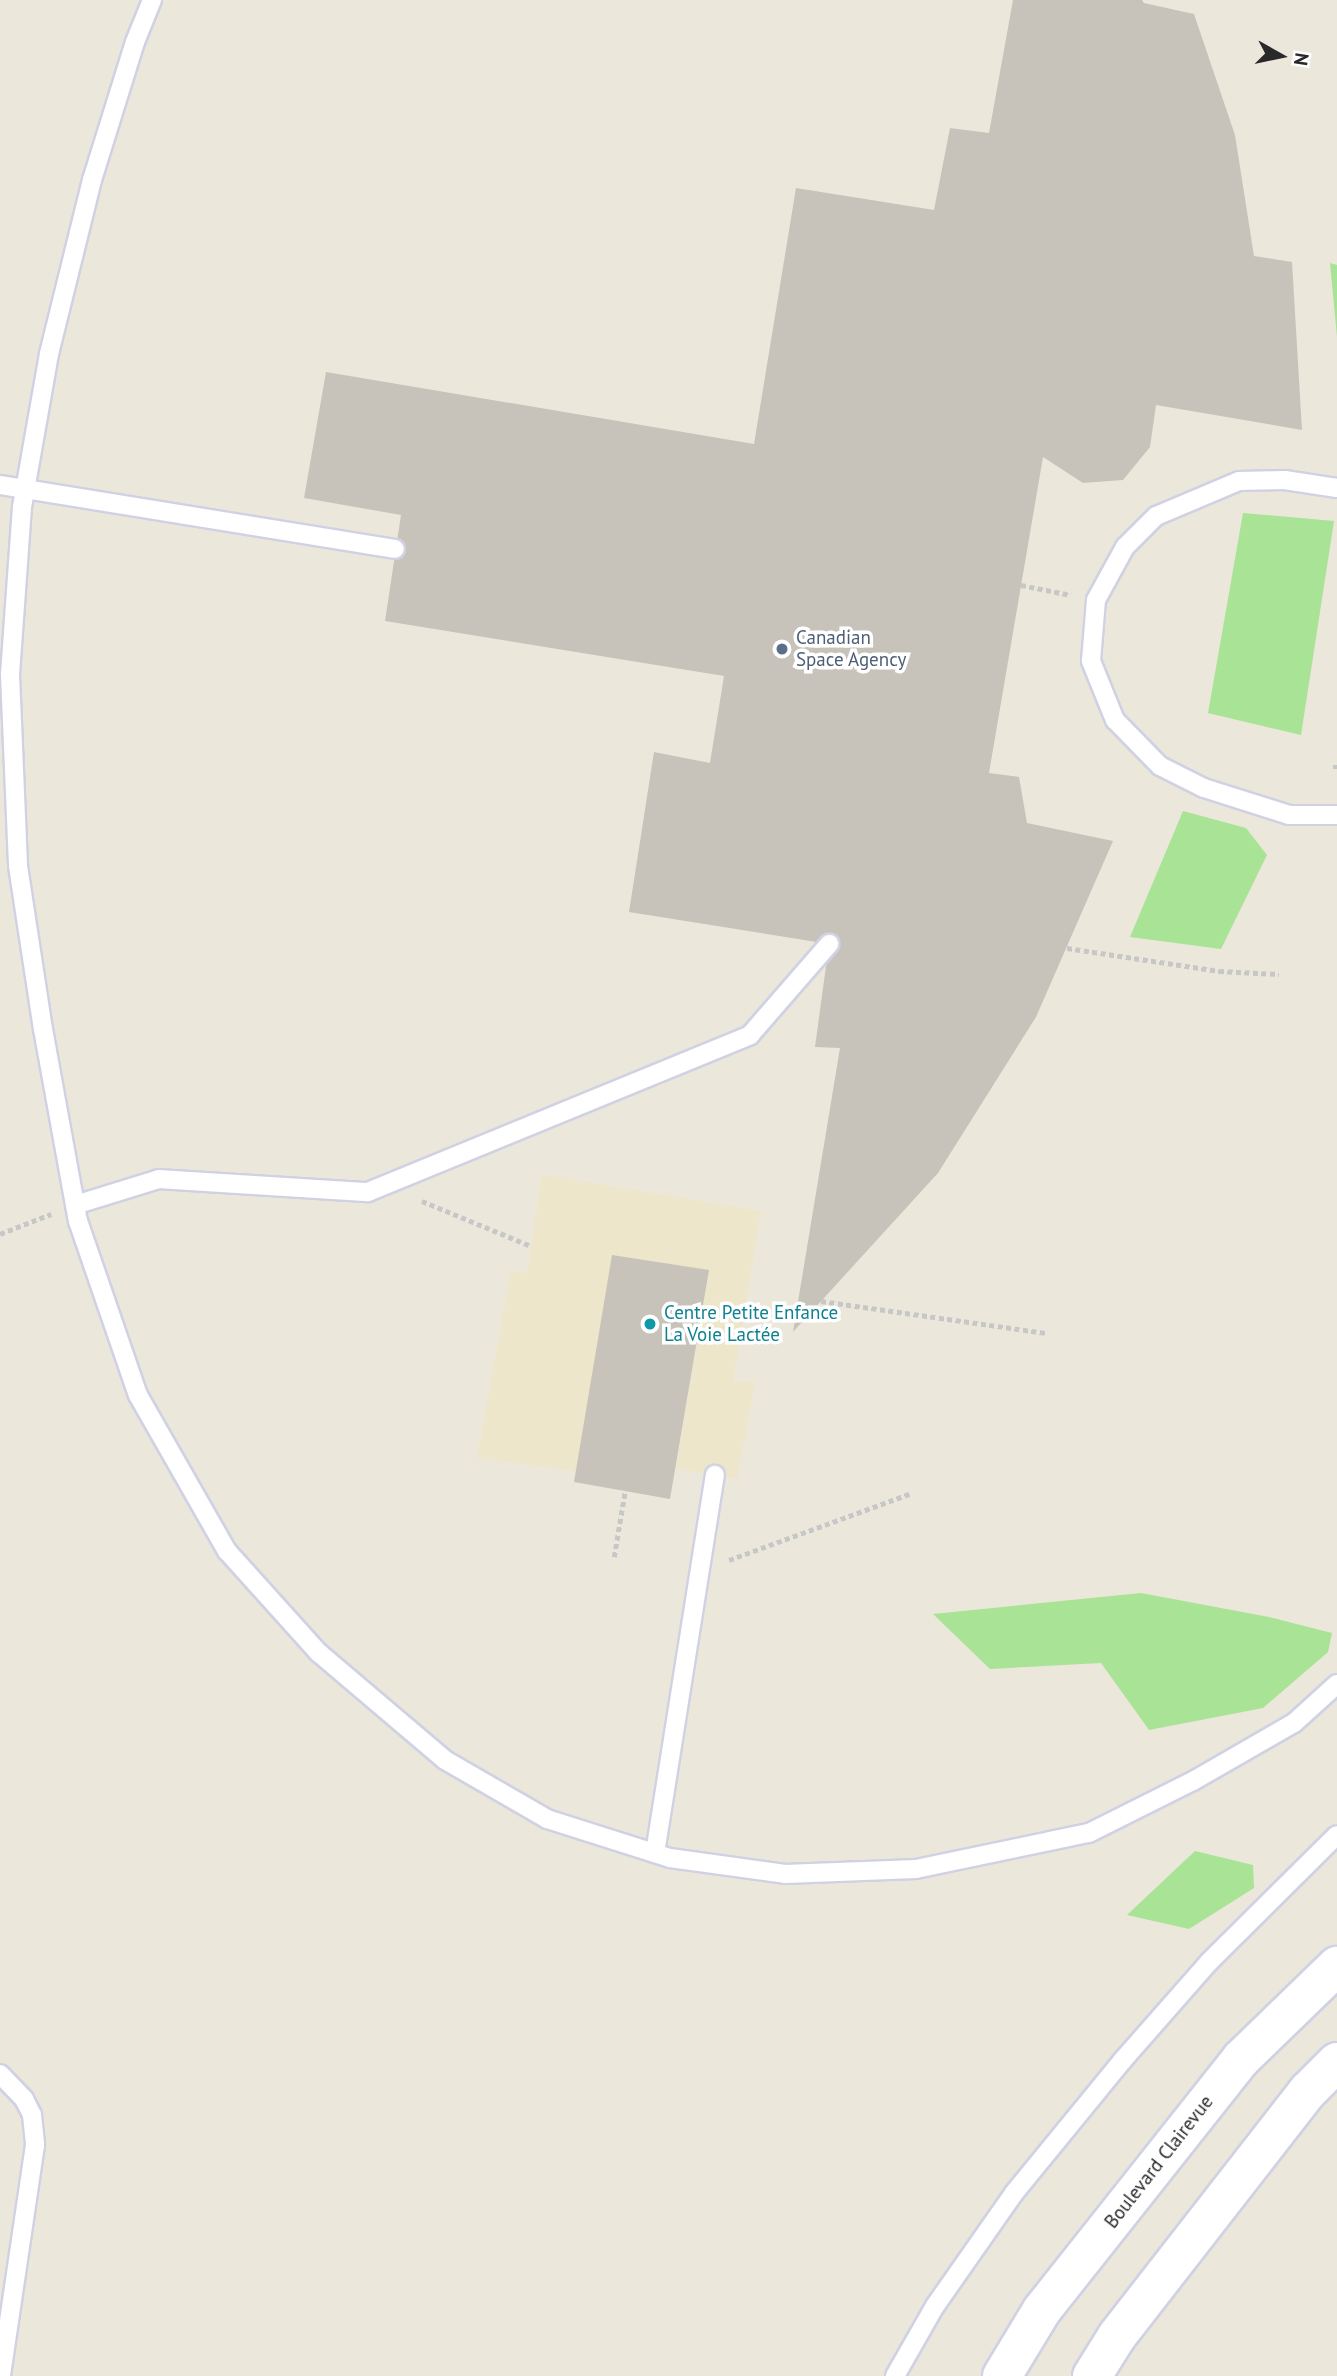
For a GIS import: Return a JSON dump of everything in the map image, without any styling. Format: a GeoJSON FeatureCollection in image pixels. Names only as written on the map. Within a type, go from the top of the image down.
{"type":"FeatureCollection","features":[{"type":"Feature","properties":{"kind":"street","name":"Boulevard Clairevue"},"geometry":{"type":"LineString","coordinates":[[1002,2376],[1042,2310],[1241,2059],[1337,1966]]}},
{"type":"Feature","properties":{"kind":"street"},"geometry":{"type":"LineString","coordinates":[[1092,2376],[1116,2336],[1308,2091],[1337,2062]]}},
{"type":"Feature","properties":{"kind":"lane"},"geometry":{"type":"LineString","coordinates":[[152,0],[135,43],[92,180],[49,354],[25,489],[10,674],[18,866],[43,1029],[75,1205],[138,1395],[227,1551],[319,1653],[445,1760],[547,1819],[670,1858],[785,1874],[916,1868],[1089,1833],[1193,1781],[1294,1723],[1337,1684]]}},
{"type":"Feature","properties":{"kind":"lane"},"geometry":{"type":"LineString","coordinates":[[1337,488],[1285,480],[1239,481],[1195,497],[1156,516],[1125,547],[1096,600],[1091,661],[1115,720],[1160,766],[1205,788],[1289,815],[1337,815]]}},
{"type":"Feature","properties":{"kind":"lane"},"geometry":{"type":"LineString","coordinates":[[0,485],[395,549]]}},
{"type":"Feature","properties":{"kind":"lane"},"geometry":{"type":"LineString","coordinates":[[75,1205],[159,1179],[368,1192],[750,1035],[829,944]]}},
{"type":"Feature","properties":{"kind":"lane"},"geometry":{"type":"LineString","coordinates":[[655,1853],[715,1475]]}},
{"type":"Feature","properties":{"kind":"lane"},"geometry":{"type":"LineString","coordinates":[[895,2376],[935,2306],[1022,2183],[1209,1962],[1337,1835]]}},
{"type":"Feature","properties":{"kind":"lane"},"geometry":{"type":"LineString","coordinates":[[0,2074],[24,2099],[32,2115],[35,2145],[1,2376]]}},
{"type":"Feature","properties":{"kind":"path"},"geometry":{"type":"LineString","coordinates":[[1021,585],[1096,600]]}},
{"type":"Feature","properties":{"kind":"path"},"geometry":{"type":"LineString","coordinates":[[1066,948],[1219,971],[1279,974]]}},
{"type":"Feature","properties":{"kind":"path"},"geometry":{"type":"LineString","coordinates":[[385,1185],[531,1246]]}},
{"type":"Feature","properties":{"kind":"path"},"geometry":{"type":"LineString","coordinates":[[0,1234],[75,1205]]}},
{"type":"Feature","properties":{"kind":"path"},"geometry":{"type":"LineString","coordinates":[[821,1301],[1048,1333]]}},
{"type":"Feature","properties":{"kind":"path"},"geometry":{"type":"LineString","coordinates":[[614,1557],[625,1491]]}},
{"type":"Feature","properties":{"kind":"path"},"geometry":{"type":"LineString","coordinates":[[700,1571],[912,1493]]}},
{"type":"Feature","properties":{"kind":"shaded area"},"geometry":{"type":"Polygon","coordinates":[[[542,1175],[761,1211],[733,1381],[755,1383],[737,1479],[676,1468],[709,1270],[576,1471],[477,1458],[511,1271],[527,1273],[542,1175]]]}},
{"type":"Feature","properties":{"kind":"green space"},"geometry":{"type":"Polygon","coordinates":[[[1330,263],[1337,265],[1337,337],[1330,263]]]}},
{"type":"Feature","properties":{"kind":"green space"},"geometry":{"type":"Polygon","coordinates":[[[1243,513],[1334,521],[1301,735],[1208,713],[1243,513]]]}},
{"type":"Feature","properties":{"kind":"green space"},"geometry":{"type":"Polygon","coordinates":[[[1183,811],[1246,828],[1267,855],[1221,949],[1130,937],[1183,811]]]}},
{"type":"Feature","properties":{"kind":"green space"},"geometry":{"type":"Polygon","coordinates":[[[1141,1593],[1269,1617],[1332,1633],[1328,1652],[1263,1708],[1149,1730],[1101,1663],[990,1669],[933,1614],[1141,1593]]]}},
{"type":"Feature","properties":{"kind":"green space"},"geometry":{"type":"Polygon","coordinates":[[[1195,1851],[1253,1865],[1254,1888],[1189,1929],[1127,1915],[1195,1851]]]}},
{"type":"Feature","properties":{"kind":"building","name":"Canadian Space Agency"},"geometry":{"type":"Polygon","coordinates":[[[1013,0],[1142,0],[1144,3],[1194,14],[1235,135],[1254,256],[1292,262],[1302,430],[1156,405],[1150,447],[1123,480],[1083,483],[1043,457],[989,773],[1019,777],[1027,823],[1113,841],[1036,1017],[938,1173],[793,1332],[840,1048],[815,1047],[829,944],[629,912],[654,752],[710,763],[724,676],[385,621],[401,515],[304,498],[326,372],[754,444],[796,188],[934,210],[950,128],[989,133],[1013,0]]]}},
{"type":"Feature","properties":{"kind":"building","name":"Centre Petite Enfance La Voie Lactée"},"geometry":{"type":"Polygon","coordinates":[[[612,1255],[709,1270],[670,1499],[574,1482],[612,1255]]]}},
{"type":"Feature","properties":{"kind":"place","name":"Canadian Space Agency"},"geometry":{"type":"Point","coordinates":[782,649]}},
{"type":"Feature","properties":{"kind":"place","name":"Centre Petite Enfance La Voie Lactée"},"geometry":{"type":"Point","coordinates":[650,1324]}}]}
